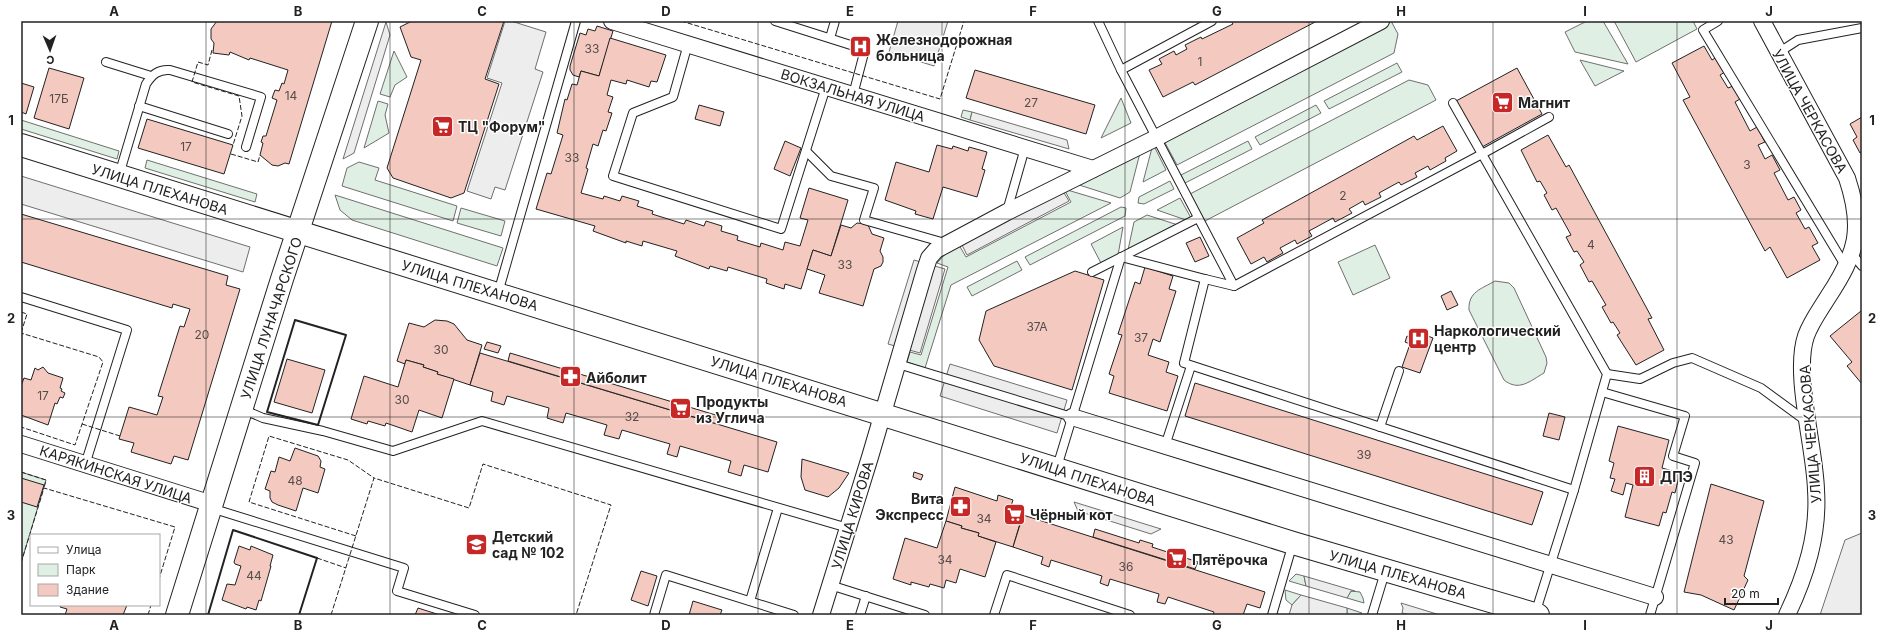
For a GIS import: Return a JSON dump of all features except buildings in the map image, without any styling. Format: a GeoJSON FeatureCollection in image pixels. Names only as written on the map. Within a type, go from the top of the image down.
{"type":"FeatureCollection","features":[{"type":"Feature","properties":{"kind":"main road","name":"УЛИЦА ЛУНАЧАРСКОГО"},"geometry":{"type":"LineString","coordinates":[[177,615],[241,408],[367,21]]}},
{"type":"Feature","properties":{"kind":"main road","name":"УЛИЦА ПЛЕХАНОВА"},"geometry":{"type":"LineString","coordinates":[[21,145],[298,233],[498,293],[1293,543],[1536,615]]}},
{"type":"Feature","properties":{"kind":"street","name":"ВОКЗАЛЬНАЯ УЛИЦА"},"geometry":{"type":"LineString","coordinates":[[612,21],[1093,169]]}},
{"type":"Feature","properties":{"kind":"street","name":"УЛИЦА КИРОВА"},"geometry":{"type":"LineString","coordinates":[[821,615],[929,258],[936,250],[1007,212],[1156,138],[1381,21]]}},
{"type":"Feature","properties":{"kind":"street","name":"УЛИЦА ЧЕРКАСОВА"},"geometry":{"type":"LineString","coordinates":[[1762,21],[1778,53],[1836,155],[1847,178],[1854,198],[1857,219],[1854,263],[1814,319],[1806,337],[1802,356],[1803,383],[1816,489],[1817,517],[1805,573],[1788,615]]}},
{"type":"Feature","properties":{"kind":"street"},"geometry":{"type":"LineString","coordinates":[[1072,417],[1656,597]]}},
{"type":"Feature","properties":{"kind":"street","name":"КАРЯКИНСКАЯ УЛИЦА"},"geometry":{"type":"LineString","coordinates":[[21,444],[211,506]]}},
{"type":"Feature","properties":{"kind":"lane"},"geometry":{"type":"LineString","coordinates":[[498,293],[576,21]]}},
{"type":"Feature","properties":{"kind":"lane"},"geometry":{"type":"LineString","coordinates":[[775,21],[857,47],[864,53],[853,95]]}},
{"type":"Feature","properties":{"kind":"lane"},"geometry":{"type":"LineString","coordinates":[[830,38],[836,21]]}},
{"type":"Feature","properties":{"kind":"lane"},"geometry":{"type":"LineString","coordinates":[[1098,21],[1121,70],[1234,286]]}},
{"type":"Feature","properties":{"kind":"lane"},"geometry":{"type":"LineString","coordinates":[[1121,70],[1212,21]]}},
{"type":"Feature","properties":{"kind":"lane"},"geometry":{"type":"LineString","coordinates":[[1718,21],[1702,30],[1854,263]]}},
{"type":"Feature","properties":{"kind":"lane"},"geometry":{"type":"LineString","coordinates":[[1778,53],[1798,40],[1862,28]]}},
{"type":"Feature","properties":{"kind":"lane"},"geometry":{"type":"LineString","coordinates":[[688,44],[673,96],[633,113],[613,176],[782,229],[826,87]]}},
{"type":"Feature","properties":{"kind":"lane"},"geometry":{"type":"LineString","coordinates":[[106,62],[151,76]]}},
{"type":"Feature","properties":{"kind":"lane"},"geometry":{"type":"LineString","coordinates":[[119,176],[146,84],[151,76],[162,69],[170,70],[261,97],[246,147]]}},
{"type":"Feature","properties":{"kind":"lane"},"geometry":{"type":"LineString","coordinates":[[1453,103],[1607,374],[1536,615]]}},
{"type":"Feature","properties":{"kind":"lane"},"geometry":{"type":"LineString","coordinates":[[139,106],[228,134]]}},
{"type":"Feature","properties":{"kind":"lane"},"geometry":{"type":"LineString","coordinates":[[1121,256],[1234,286],[1549,117]]}},
{"type":"Feature","properties":{"kind":"lane"},"geometry":{"type":"LineString","coordinates":[[1007,212],[1025,148]]}},
{"type":"Feature","properties":{"kind":"lane"},"geometry":{"type":"LineString","coordinates":[[807,152],[831,176],[874,188],[864,220],[946,244]]}},
{"type":"Feature","properties":{"kind":"lane"},"geometry":{"type":"LineString","coordinates":[[1092,272],[1198,218]]}},
{"type":"Feature","properties":{"kind":"lane"},"geometry":{"type":"LineString","coordinates":[[1057,469],[1121,256]]}},
{"type":"Feature","properties":{"kind":"lane"},"geometry":{"type":"LineString","coordinates":[[1205,279],[1184,363],[1574,490]]}},
{"type":"Feature","properties":{"kind":"lane"},"geometry":{"type":"LineString","coordinates":[[21,297],[127,330],[85,465]]}},
{"type":"Feature","properties":{"kind":"lane"},"geometry":{"type":"LineString","coordinates":[[1607,374],[1640,379],[1672,363],[1692,358],[1761,388],[1808,422]]}},
{"type":"Feature","properties":{"kind":"lane"},"geometry":{"type":"LineString","coordinates":[[898,364],[1072,417]]}},
{"type":"Feature","properties":{"kind":"lane"},"geometry":{"type":"LineString","coordinates":[[1165,446],[1191,366]]}},
{"type":"Feature","properties":{"kind":"lane"},"geometry":{"type":"LineString","coordinates":[[1380,427],[1399,371]]}},
{"type":"Feature","properties":{"kind":"lane"},"geometry":{"type":"LineString","coordinates":[[1602,392],[1685,416],[1673,456],[1695,463],[1650,615]]}},
{"type":"Feature","properties":{"kind":"lane"},"geometry":{"type":"LineString","coordinates":[[241,408],[263,418],[323,431],[392,451],[482,421],[848,528]]}},
{"type":"Feature","properties":{"kind":"lane"},"geometry":{"type":"LineString","coordinates":[[211,506],[404,568],[397,591],[475,615]]}},
{"type":"Feature","properties":{"kind":"lane"},"geometry":{"type":"LineString","coordinates":[[750,601],[778,508]]}},
{"type":"Feature","properties":{"kind":"lane"},"geometry":{"type":"LineString","coordinates":[[1272,615],[1293,543]]}},
{"type":"Feature","properties":{"kind":"lane"},"geometry":{"type":"LineString","coordinates":[[1372,615],[1385,570]]}},
{"type":"Feature","properties":{"kind":"lane"},"geometry":{"type":"LineString","coordinates":[[654,615],[666,575],[794,615]]}},
{"type":"Feature","properties":{"kind":"lane"},"geometry":{"type":"LineString","coordinates":[[994,615],[1007,575],[1130,615]]}},
{"type":"Feature","properties":{"kind":"lane"},"geometry":{"type":"LineString","coordinates":[[830,585],[925,615]]}},
{"type":"Feature","properties":{"kind":"lane"},"geometry":{"type":"LineString","coordinates":[[860,615],[866,596]]}},
{"type":"Feature","properties":{"kind":"green space"},"geometry":{"type":"Polygon","coordinates":[[[1391,21],[1398,34],[1394,53],[1177,165],[1163,139],[1391,21]]]}},
{"type":"Feature","properties":{"kind":"green space"},"geometry":{"type":"Polygon","coordinates":[[[1587,21],[1603,21],[1628,64],[1575,52],[1565,32],[1587,21]]]}},
{"type":"Feature","properties":{"kind":"green space"},"geometry":{"type":"Polygon","coordinates":[[[1614,21],[1693,21],[1697,29],[1636,62],[1614,21]]]}},
{"type":"Feature","properties":{"kind":"green space"},"geometry":{"type":"Polygon","coordinates":[[[394,51],[407,77],[395,85],[390,97],[380,94],[394,51]]]}},
{"type":"Feature","properties":{"kind":"green space"},"geometry":{"type":"Polygon","coordinates":[[[1580,60],[1624,71],[1595,86],[1580,60]]]}},
{"type":"Feature","properties":{"kind":"green space"},"geometry":{"type":"Polygon","coordinates":[[[1397,63],[1402,72],[1329,109],[1324,101],[1397,63]]]}},
{"type":"Feature","properties":{"kind":"green space"},"geometry":{"type":"Polygon","coordinates":[[[1409,80],[1428,85],[1436,100],[1205,221],[1190,194],[1409,80]]]}},
{"type":"Feature","properties":{"kind":"green space"},"geometry":{"type":"Polygon","coordinates":[[[1121,98],[1131,123],[1101,138],[1121,98]]]}},
{"type":"Feature","properties":{"kind":"green space"},"geometry":{"type":"Polygon","coordinates":[[[378,101],[388,104],[385,115],[389,133],[364,148],[378,101]]]}},
{"type":"Feature","properties":{"kind":"green space"},"geometry":{"type":"Polygon","coordinates":[[[1316,105],[1321,113],[1260,145],[1255,137],[1316,105]]]}},
{"type":"Feature","properties":{"kind":"green space"},"geometry":{"type":"Polygon","coordinates":[[[963,110],[972,112],[970,120],[961,117],[963,110]]]}},
{"type":"Feature","properties":{"kind":"green space"},"geometry":{"type":"Polygon","coordinates":[[[21,120],[119,151],[117,159],[21,129],[21,120]]]}},
{"type":"Feature","properties":{"kind":"green space"},"geometry":{"type":"Polygon","coordinates":[[[1248,141],[1252,149],[1185,183],[1181,175],[1248,141]]]}},
{"type":"Feature","properties":{"kind":"green space"},"geometry":{"type":"Polygon","coordinates":[[[1153,144],[1166,170],[1143,182],[1153,144]]]}},
{"type":"Feature","properties":{"kind":"green space"},"geometry":{"type":"Polygon","coordinates":[[[1140,153],[1130,192],[1120,198],[1076,184],[1140,153]]]}},
{"type":"Feature","properties":{"kind":"green space"},"geometry":{"type":"Polygon","coordinates":[[[147,160],[257,194],[255,202],[145,168],[147,160]]]}},
{"type":"Feature","properties":{"kind":"green space"},"geometry":{"type":"Polygon","coordinates":[[[359,162],[379,168],[375,180],[457,206],[453,221],[342,186],[347,168],[359,162]]]}},
{"type":"Feature","properties":{"kind":"green space"},"geometry":{"type":"Polygon","coordinates":[[[1170,181],[1174,189],[1144,204],[1138,203],[1139,197],[1170,181]]]}},
{"type":"Feature","properties":{"kind":"green space"},"geometry":{"type":"Polygon","coordinates":[[[1064,189],[1111,203],[951,285],[925,368],[907,362],[910,352],[921,355],[948,267],[937,263],[948,251],[959,245],[966,257],[1071,202],[1064,189]]]}},
{"type":"Feature","properties":{"kind":"green space"},"geometry":{"type":"Polygon","coordinates":[[[335,195],[503,248],[497,266],[352,220],[340,210],[335,195]]]}},
{"type":"Feature","properties":{"kind":"green space"},"geometry":{"type":"Polygon","coordinates":[[[1180,198],[1191,218],[1186,220],[1157,210],[1180,198]]]}},
{"type":"Feature","properties":{"kind":"green space"},"geometry":{"type":"Polygon","coordinates":[[[1121,207],[1126,208],[1125,216],[1030,265],[1025,257],[1121,207]]]}},
{"type":"Feature","properties":{"kind":"green space"},"geometry":{"type":"Polygon","coordinates":[[[461,208],[505,221],[501,236],[457,223],[461,208]]]}},
{"type":"Feature","properties":{"kind":"green space"},"geometry":{"type":"Polygon","coordinates":[[[1147,215],[1178,225],[1128,250],[1134,222],[1147,215]]]}},
{"type":"Feature","properties":{"kind":"green space"},"geometry":{"type":"Polygon","coordinates":[[[1123,227],[1118,255],[1101,263],[1091,244],[1123,227]]]}},
{"type":"Feature","properties":{"kind":"green space"},"geometry":{"type":"Polygon","coordinates":[[[1375,245],[1390,278],[1353,295],[1338,262],[1375,245]]]}},
{"type":"Feature","properties":{"kind":"green space"},"geometry":{"type":"Polygon","coordinates":[[[1017,261],[1022,270],[972,296],[967,287],[1017,261]]]}},
{"type":"Feature","properties":{"kind":"green space"},"geometry":{"type":"Polygon","coordinates":[[[1495,281],[1509,283],[1514,288],[1546,357],[1547,363],[1544,373],[1524,384],[1515,385],[1504,380],[1469,310],[1469,304],[1473,295],[1480,289],[1495,281]]]}},
{"type":"Feature","properties":{"kind":"green space"},"geometry":{"type":"Polygon","coordinates":[[[21,472],[46,480],[21,563],[21,472]]]}},
{"type":"Feature","properties":{"kind":"green space"},"geometry":{"type":"Polygon","coordinates":[[[1296,574],[1304,576],[1306,586],[1289,581],[1296,574]]]}},
{"type":"Feature","properties":{"kind":"green space"},"geometry":{"type":"Polygon","coordinates":[[[1285,590],[1301,595],[1292,605],[1286,600],[1285,590]]]}},
{"type":"Feature","properties":{"kind":"green space"},"geometry":{"type":"Polygon","coordinates":[[[1351,591],[1360,592],[1364,603],[1347,598],[1351,591]]]}},
{"type":"Feature","properties":{"kind":"green space"},"geometry":{"type":"Polygon","coordinates":[[[1347,608],[1362,613],[1360,615],[1347,615],[1347,608]]]}},
{"type":"Feature","properties":{"kind":"shaded area"},"geometry":{"type":"Polygon","coordinates":[[[505,21],[511,21],[546,32],[535,69],[543,72],[505,190],[495,187],[491,199],[467,191],[502,83],[487,78],[505,21]]]}},
{"type":"Feature","properties":{"kind":"shaded area"},"geometry":{"type":"Polygon","coordinates":[[[898,21],[948,21],[934,66],[889,52],[898,21]]]}},
{"type":"Feature","properties":{"kind":"shaded area"},"geometry":{"type":"Polygon","coordinates":[[[386,22],[390,35],[354,153],[343,159],[386,22]]]}},
{"type":"Feature","properties":{"kind":"shaded area"},"geometry":{"type":"Polygon","coordinates":[[[972,112],[1067,140],[1069,149],[970,120],[972,112]]]}},
{"type":"Feature","properties":{"kind":"shaded area"},"geometry":{"type":"Polygon","coordinates":[[[21,176],[250,247],[243,272],[21,204],[21,176]]]}},
{"type":"Feature","properties":{"kind":"shaded area"},"geometry":{"type":"Polygon","coordinates":[[[1061,188],[1069,201],[967,255],[960,241],[1061,188]]]}},
{"type":"Feature","properties":{"kind":"shaded area"},"geometry":{"type":"Polygon","coordinates":[[[914,260],[945,269],[920,353],[888,344],[914,260]]]}},
{"type":"Feature","properties":{"kind":"shaded area"},"geometry":{"type":"Polygon","coordinates":[[[950,364],[1067,400],[1057,433],[940,396],[950,364]]]}},
{"type":"Feature","properties":{"kind":"shaded area"},"geometry":{"type":"Polygon","coordinates":[[[1074,502],[1161,529],[1151,534],[1078,511],[1074,502]]]}},
{"type":"Feature","properties":{"kind":"shaded area"},"geometry":{"type":"Polygon","coordinates":[[[1862,533],[1862,615],[1820,615],[1845,540],[1862,533]]]}},
{"type":"Feature","properties":{"kind":"shaded area"},"geometry":{"type":"Polygon","coordinates":[[[1304,576],[1355,591],[1351,591],[1347,598],[1306,586],[1304,576]]]}},
{"type":"Feature","properties":{"kind":"shaded area"},"geometry":{"type":"Polygon","coordinates":[[[1301,595],[1347,608],[1347,615],[1289,615],[1292,605],[1301,595]]]}},
{"type":"Feature","properties":{"kind":"shaded area"},"geometry":{"type":"Polygon","coordinates":[[[1401,603],[1440,615],[1410,615],[1402,613],[1403,608],[1401,603]]]}},
{"type":"Feature","properties":{"kind":"fence"},"geometry":{"type":"LineString","coordinates":[[681,21],[940,99],[964,21]]}},
{"type":"Feature","properties":{"kind":"fence"},"geometry":{"type":"LineString","coordinates":[[212,50],[208,65],[198,62],[192,82],[239,96],[242,116],[233,145]]}},
{"type":"Feature","properties":{"kind":"fence"},"geometry":{"type":"LineString","coordinates":[[231,154],[258,162],[260,155]]}},
{"type":"Feature","properties":{"kind":"fence"},"geometry":{"type":"LineString","coordinates":[[21,312],[27,314],[21,333]]}},
{"type":"Feature","properties":{"kind":"fence"},"geometry":{"type":"LineString","coordinates":[[21,335],[21,333],[99,357],[103,362],[75,445],[21,427]]}},
{"type":"Feature","properties":{"kind":"fence"},"geometry":{"type":"LineString","coordinates":[[82,424],[120,436]]}},
{"type":"Feature","properties":{"kind":"fence"},"geometry":{"type":"LineString","coordinates":[[356,536],[249,502],[269,436],[348,460],[374,478]]}},
{"type":"Feature","properties":{"kind":"fence"},"geometry":{"type":"LineString","coordinates":[[331,615],[374,478],[469,508],[483,464],[611,505],[576,615]]}},
{"type":"Feature","properties":{"kind":"fence"},"geometry":{"type":"LineString","coordinates":[[21,472],[46,480],[44,488]]}},
{"type":"Feature","properties":{"kind":"fence"},"geometry":{"type":"LineString","coordinates":[[21,563],[44,488],[175,527],[160,576]]}},
{"type":"Feature","properties":{"kind":"fence"},"geometry":{"type":"LineString","coordinates":[[317,558],[346,568]]}},
{"type":"Feature","properties":{"kind":"fence"},"geometry":{"type":"LineString","coordinates":[[148,615],[151,606]]}},
{"type":"Feature","properties":{"kind":"wall"},"geometry":{"type":"LineString","coordinates":[[295,320],[346,335],[318,425],[267,412],[295,320]]}},
{"type":"Feature","properties":{"kind":"wall"},"geometry":{"type":"LineString","coordinates":[[208,615],[233,530],[317,558],[299,615]]}},
{"type":"Feature","properties":{"kind":"place","name":"Железнодорожная больница"},"geometry":{"type":"Point","coordinates":[861,47]}},
{"type":"Feature","properties":{"kind":"place","name":"Магнит"},"geometry":{"type":"Point","coordinates":[1503,102]}},
{"type":"Feature","properties":{"kind":"place","name":"ТЦ \"Форум\""},"geometry":{"type":"Point","coordinates":[443,126]}},
{"type":"Feature","properties":{"kind":"place","name":"Наркологический центр"},"geometry":{"type":"Point","coordinates":[1419,338]}},
{"type":"Feature","properties":{"kind":"place","name":"Айболит"},"geometry":{"type":"Point","coordinates":[571,377]}},
{"type":"Feature","properties":{"kind":"place","name":"Продукты из Углича"},"geometry":{"type":"Point","coordinates":[681,409]}},
{"type":"Feature","properties":{"kind":"place","name":"ДПЭ"},"geometry":{"type":"Point","coordinates":[1645,476]}},
{"type":"Feature","properties":{"kind":"place","name":"Вита Экспресс"},"geometry":{"type":"Point","coordinates":[960,506]}},
{"type":"Feature","properties":{"kind":"place","name":"Чёрный кот"},"geometry":{"type":"Point","coordinates":[1014,514]}},
{"type":"Feature","properties":{"kind":"place","name":"Детский сад № 102"},"geometry":{"type":"Point","coordinates":[476,544]}},
{"type":"Feature","properties":{"kind":"place","name":"Пятёрочка"},"geometry":{"type":"Point","coordinates":[1177,559]}}]}
